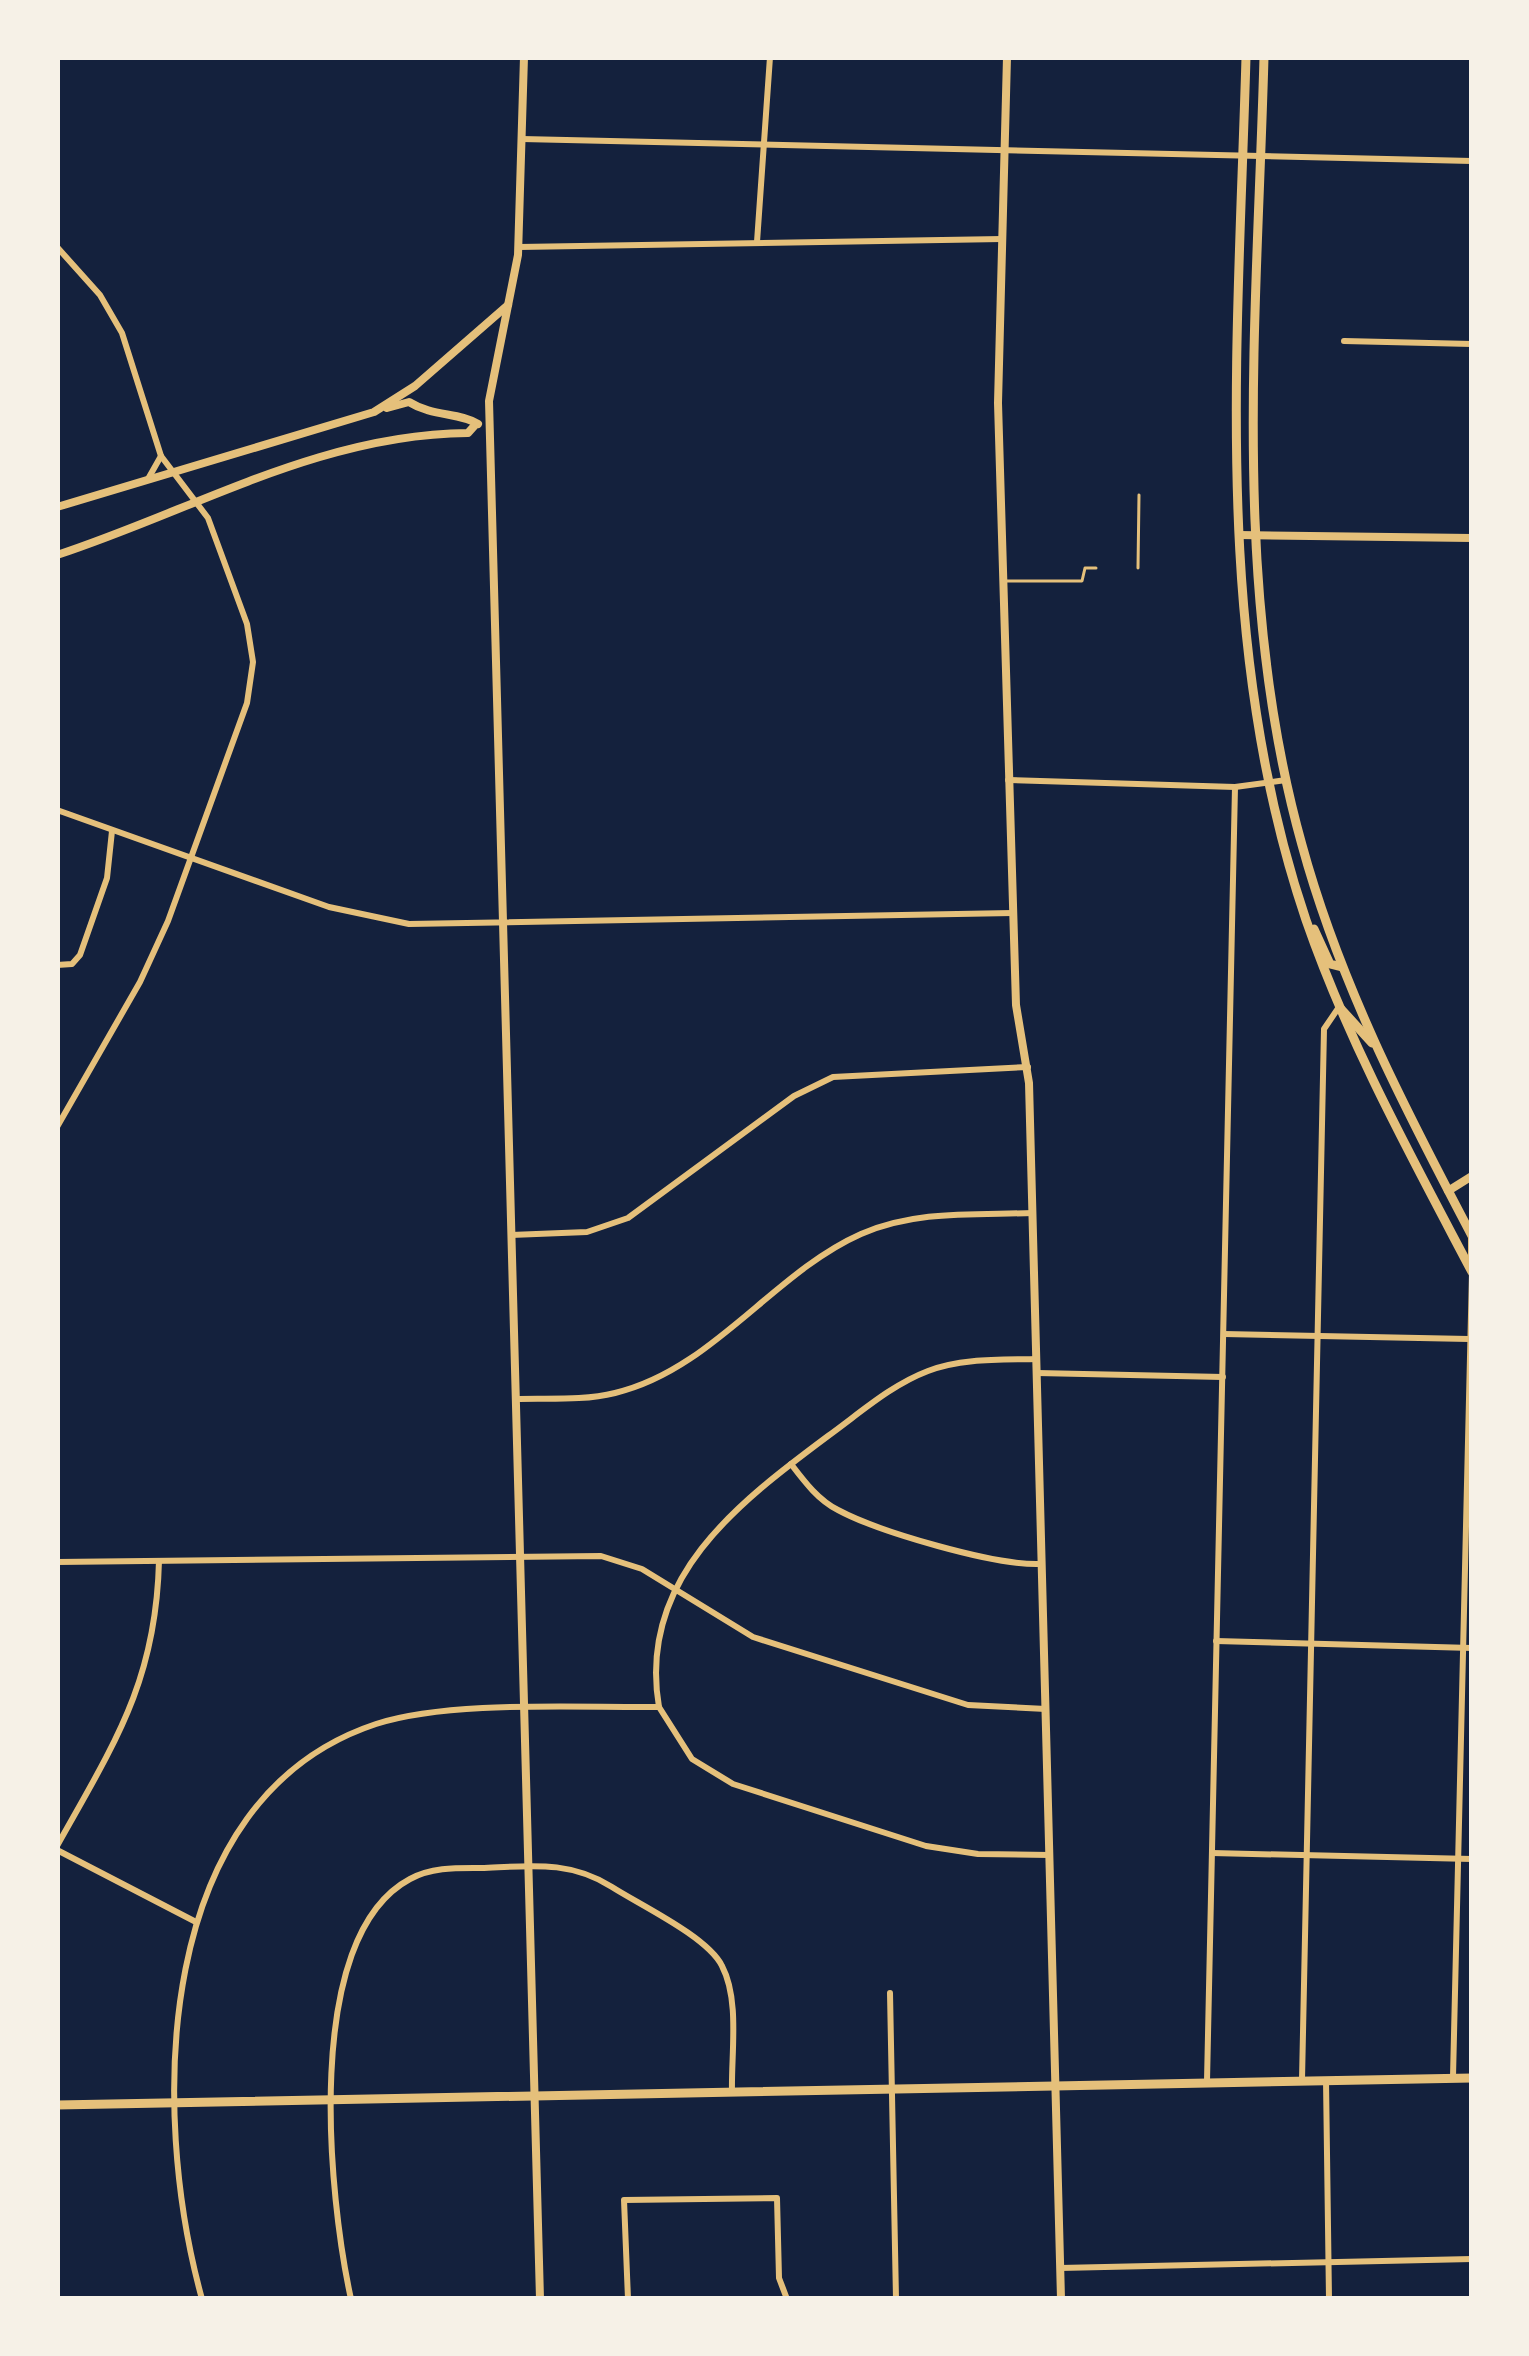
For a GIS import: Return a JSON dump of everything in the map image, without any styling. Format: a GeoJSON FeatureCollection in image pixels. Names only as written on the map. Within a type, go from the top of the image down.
{"type":"FeatureCollection","features":[{"type":"Feature","properties":{"kind":"main road"},"geometry":{"type":"LineString","coordinates":[[524,57],[519,247],[491,385],[490,424],[540,2299]]}},
{"type":"Feature","properties":{"kind":"main road"},"geometry":{"type":"LineString","coordinates":[[1007,57],[998,403],[1002,581],[1016,1011],[1028,1067],[1061,2299]]}},
{"type":"Feature","properties":{"kind":"main road"},"geometry":{"type":"LineString","coordinates":[[1246,57],[1237,535],[1244,632],[1268,782],[1306,920],[1339,1007],[1382,1105],[1472,1272]]}},
{"type":"Feature","properties":{"kind":"main road"},"geometry":{"type":"LineString","coordinates":[[1264,57],[1255,535],[1263,651],[1286,780],[1342,967],[1372,1042],[1472,1234],[1472,1272]]}},
{"type":"Feature","properties":{"kind":"main road"},"geometry":{"type":"LineString","coordinates":[[374,412],[415,386],[509,304]]}},
{"type":"Feature","properties":{"kind":"main road"},"geometry":{"type":"LineString","coordinates":[[57,507],[409,402],[436,416],[490,424]]}},
{"type":"Feature","properties":{"kind":"main road"},"geometry":{"type":"LineString","coordinates":[[57,555],[325,453],[391,436],[467,433],[476,424]]}},
{"type":"Feature","properties":{"kind":"main road"},"geometry":{"type":"LineString","coordinates":[[1237,535],[1472,538]]}},
{"type":"Feature","properties":{"kind":"main road"},"geometry":{"type":"LineString","coordinates":[[1306,920],[1330,964],[1342,967]]}},
{"type":"Feature","properties":{"kind":"main road"},"geometry":{"type":"LineString","coordinates":[[1339,1007],[1372,1042]]}},
{"type":"Feature","properties":{"kind":"main road"},"geometry":{"type":"LineString","coordinates":[[1448,1191],[1472,1176]]}},
{"type":"Feature","properties":{"kind":"main road"},"geometry":{"type":"LineString","coordinates":[[57,2105],[732,2096],[1472,2078]]}},
{"type":"Feature","properties":{"kind":"street"},"geometry":{"type":"LineString","coordinates":[[757,242],[768,145],[770,57]]}},
{"type":"Feature","properties":{"kind":"street"},"geometry":{"type":"LineString","coordinates":[[522,140],[1472,161]]}},
{"type":"Feature","properties":{"kind":"street"},"geometry":{"type":"LineString","coordinates":[[519,247],[1002,239]]}},
{"type":"Feature","properties":{"kind":"street"},"geometry":{"type":"LineString","coordinates":[[57,248],[93,286],[122,333],[161,456],[198,502],[247,624],[253,677],[190,858],[140,982],[57,1127]]}},
{"type":"Feature","properties":{"kind":"street"},"geometry":{"type":"LineString","coordinates":[[1344,341],[1472,344]]}},
{"type":"Feature","properties":{"kind":"street"},"geometry":{"type":"LineString","coordinates":[[147,481],[161,456]]}},
{"type":"Feature","properties":{"kind":"street"},"geometry":{"type":"LineString","coordinates":[[1009,780],[1235,787],[1286,780]]}},
{"type":"Feature","properties":{"kind":"street"},"geometry":{"type":"LineString","coordinates":[[1207,2081],[1235,787]]}},
{"type":"Feature","properties":{"kind":"street"},"geometry":{"type":"LineString","coordinates":[[57,810],[363,916],[431,926],[1013,913]]}},
{"type":"Feature","properties":{"kind":"street"},"geometry":{"type":"LineString","coordinates":[[57,965],[72,964],[80,955],[107,878],[112,831]]}},
{"type":"Feature","properties":{"kind":"street"},"geometry":{"type":"LineString","coordinates":[[1301,2080],[1324,1029],[1339,1007]]}},
{"type":"Feature","properties":{"kind":"street"},"geometry":{"type":"LineString","coordinates":[[511,1235],[587,1232],[628,1218],[794,1096],[833,1077],[1028,1067]]}},
{"type":"Feature","properties":{"kind":"street"},"geometry":{"type":"LineString","coordinates":[[514,1399],[600,1396],[646,1383],[680,1364],[840,1245],[890,1223],[928,1216],[1033,1213]]}},
{"type":"Feature","properties":{"kind":"street"},"geometry":{"type":"LineString","coordinates":[[1453,2078],[1456,1859],[1467,1648],[1472,1272]]}},
{"type":"Feature","properties":{"kind":"street"},"geometry":{"type":"LineString","coordinates":[[1224,1334],[1469,1339]]}},
{"type":"Feature","properties":{"kind":"street"},"geometry":{"type":"LineString","coordinates":[[1036,1359],[967,1362],[923,1372],[892,1388],[791,1463],[711,1531],[675,1591],[658,1662],[659,1707],[692,1759],[733,1784],[926,1846],[978,1854],[1050,1855]]}},
{"type":"Feature","properties":{"kind":"street"},"geometry":{"type":"LineString","coordinates":[[1037,1373],[1222,1378]]}},
{"type":"Feature","properties":{"kind":"street"},"geometry":{"type":"LineString","coordinates":[[791,1463],[815,1493],[852,1516],[996,1561],[1043,1564]]}},
{"type":"Feature","properties":{"kind":"street"},"geometry":{"type":"LineString","coordinates":[[57,1562],[614,1558],[753,1637],[951,1701],[1000,1710],[1046,1709]]}},
{"type":"Feature","properties":{"kind":"street"},"geometry":{"type":"LineString","coordinates":[[159,1561],[156,1622],[142,1685],[57,1848],[196,1922]]}},
{"type":"Feature","properties":{"kind":"street"},"geometry":{"type":"LineString","coordinates":[[1216,1641],[1467,1648]]}},
{"type":"Feature","properties":{"kind":"street"},"geometry":{"type":"LineString","coordinates":[[202,2299],[185,2226],[176,2011],[196,1922],[259,1806],[317,1751],[348,1735],[410,1716],[659,1707]]}},
{"type":"Feature","properties":{"kind":"street"},"geometry":{"type":"LineString","coordinates":[[1212,1852],[1472,1859]]}},
{"type":"Feature","properties":{"kind":"street"},"geometry":{"type":"LineString","coordinates":[[351,2299],[337,2210],[332,2033],[340,1985],[384,1901],[407,1880],[436,1870],[530,1866],[588,1872],[715,1954],[728,1983],[732,2096]]}},
{"type":"Feature","properties":{"kind":"street"},"geometry":{"type":"LineString","coordinates":[[890,1993],[896,2299]]}},
{"type":"Feature","properties":{"kind":"street"},"geometry":{"type":"LineString","coordinates":[[1326,2080],[1329,2299]]}},
{"type":"Feature","properties":{"kind":"street"},"geometry":{"type":"LineString","coordinates":[[628,2299],[624,2200],[755,2198],[777,2198],[779,2278],[787,2299]]}},
{"type":"Feature","properties":{"kind":"street"},"geometry":{"type":"LineString","coordinates":[[1060,2268],[1472,2259]]}},
{"type":"Feature","properties":{"kind":"lane"},"geometry":{"type":"LineString","coordinates":[[1138,495],[1138,568]]}},
{"type":"Feature","properties":{"kind":"lane"},"geometry":{"type":"LineString","coordinates":[[1002,581],[1082,581],[1085,568],[1096,568]]}}]}
